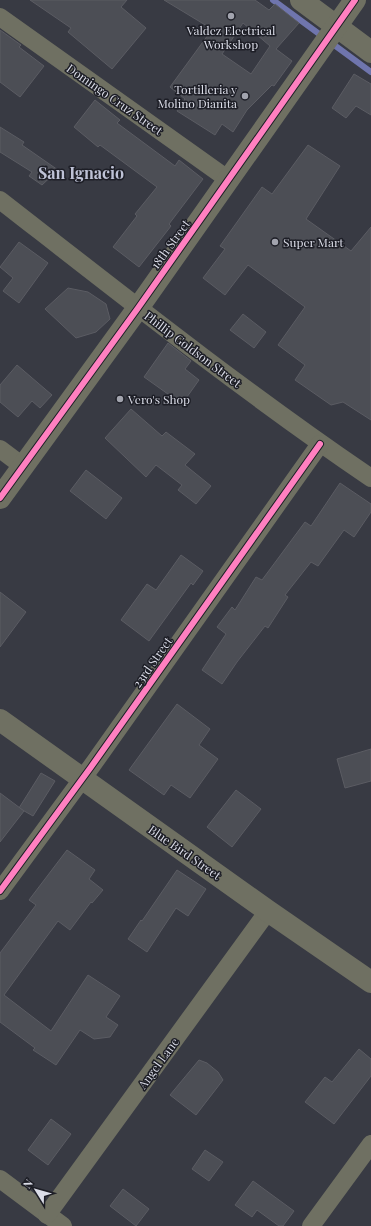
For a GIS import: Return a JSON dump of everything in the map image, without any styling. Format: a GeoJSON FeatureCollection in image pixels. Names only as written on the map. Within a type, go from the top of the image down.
{"type":"FeatureCollection","features":[{"type":"Feature","properties":{"kind":"street"},"geometry":{"type":"LineString","coordinates":[[301,0],[371,52]]}},
{"type":"Feature","properties":{"kind":"street","name":"18th Street"},"geometry":{"type":"LineString","coordinates":[[0,498],[138,308],[355,0]]}},
{"type":"Feature","properties":{"kind":"street","name":"Domingo Cruz Street"},"geometry":{"type":"LineString","coordinates":[[0,17],[229,180]]}},
{"type":"Feature","properties":{"kind":"street","name":"Phillip Goldson Street"},"geometry":{"type":"LineString","coordinates":[[0,200],[138,308],[320,444],[371,478]]}},
{"type":"Feature","properties":{"kind":"street","name":"23rd Street"},"geometry":{"type":"LineString","coordinates":[[0,891],[82,779],[320,444]]}},
{"type":"Feature","properties":{"kind":"street"},"geometry":{"type":"LineString","coordinates":[[0,449],[24,466]]}},
{"type":"Feature","properties":{"kind":"street","name":"Blue Bird Street"},"geometry":{"type":"LineString","coordinates":[[0,720],[268,911],[371,982]]}},
{"type":"Feature","properties":{"kind":"street","name":"Angel Lane"},"geometry":{"type":"LineString","coordinates":[[48,1215],[268,911]]}},
{"type":"Feature","properties":{"kind":"street"},"geometry":{"type":"LineString","coordinates":[[311,1226],[371,1144]]}},
{"type":"Feature","properties":{"kind":"street"},"geometry":{"type":"LineString","coordinates":[[0,1179],[63,1226]]}},
{"type":"Feature","properties":{"kind":"building"},"geometry":{"type":"Polygon","coordinates":[[[30,0],[127,0],[121,7],[146,28],[112,69],[68,32],[71,28],[30,0]]]}},
{"type":"Feature","properties":{"kind":"building"},"geometry":{"type":"Polygon","coordinates":[[[164,0],[255,0],[269,10],[275,4],[299,23],[276,49],[292,61],[274,86],[272,85],[247,110],[233,132],[222,124],[215,135],[177,111],[185,99],[170,87],[208,35],[203,31],[207,26],[164,0]],[[243,23],[222,54],[251,74],[270,46],[243,23]]]}},
{"type":"Feature","properties":{"kind":"building"},"geometry":{"type":"Polygon","coordinates":[[[0,30],[21,45],[19,47],[44,66],[20,97],[0,82],[0,30]]]}},
{"type":"Feature","properties":{"kind":"building"},"geometry":{"type":"Polygon","coordinates":[[[354,74],[371,84],[371,115],[356,106],[346,118],[332,108],[354,74]]]}},
{"type":"Feature","properties":{"kind":"building"},"geometry":{"type":"Polygon","coordinates":[[[95,100],[120,120],[117,123],[175,166],[179,160],[203,179],[169,224],[171,226],[139,267],[113,247],[137,216],[135,214],[157,187],[100,145],[98,147],[74,127],[95,100]]]}},
{"type":"Feature","properties":{"kind":"building"},"geometry":{"type":"Polygon","coordinates":[[[0,127],[24,142],[22,145],[58,170],[42,185],[29,176],[32,172],[0,152],[0,127]]]}},
{"type":"Feature","properties":{"kind":"building"},"geometry":{"type":"Polygon","coordinates":[[[308,145],[340,166],[306,219],[351,251],[371,227],[371,420],[343,402],[331,405],[295,380],[305,365],[278,345],[305,307],[248,265],[225,295],[203,278],[225,249],[220,246],[262,187],[272,194],[308,145]]]}},
{"type":"Feature","properties":{"kind":"building"},"geometry":{"type":"Polygon","coordinates":[[[19,242],[48,263],[19,303],[3,291],[13,278],[0,267],[19,242]]]}},
{"type":"Feature","properties":{"kind":"building"},"geometry":{"type":"Polygon","coordinates":[[[68,288],[88,292],[106,304],[110,319],[96,332],[76,338],[45,309],[68,288]]]}},
{"type":"Feature","properties":{"kind":"building"},"geometry":{"type":"Polygon","coordinates":[[[243,314],[266,332],[254,348],[230,330],[243,314]]]}},
{"type":"Feature","properties":{"kind":"building"},"geometry":{"type":"Polygon","coordinates":[[[168,343],[191,361],[185,369],[199,380],[182,404],[144,377],[168,343]]]}},
{"type":"Feature","properties":{"kind":"building"},"geometry":{"type":"Polygon","coordinates":[[[17,365],[52,395],[40,408],[32,401],[18,417],[0,402],[0,385],[17,365]]]}},
{"type":"Feature","properties":{"kind":"building"},"geometry":{"type":"Polygon","coordinates":[[[131,409],[162,436],[166,432],[195,454],[185,465],[211,486],[196,504],[178,490],[182,485],[156,465],[146,477],[105,438],[131,409]]]}},
{"type":"Feature","properties":{"kind":"building"},"geometry":{"type":"Polygon","coordinates":[[[86,470],[122,498],[106,519],[70,491],[86,470]]]}},
{"type":"Feature","properties":{"kind":"building"},"geometry":{"type":"Polygon","coordinates":[[[340,483],[371,504],[371,512],[354,537],[344,530],[318,566],[311,562],[285,595],[288,597],[268,628],[265,626],[222,684],[202,670],[226,634],[217,627],[232,607],[235,610],[256,577],[262,580],[305,522],[311,526],[340,483]]]}},
{"type":"Feature","properties":{"kind":"building"},"geometry":{"type":"Polygon","coordinates":[[[181,555],[203,571],[193,585],[191,583],[149,641],[121,620],[147,584],[156,590],[181,555]]]}},
{"type":"Feature","properties":{"kind":"building"},"geometry":{"type":"Polygon","coordinates":[[[0,592],[26,612],[0,647],[0,592]]]}},
{"type":"Feature","properties":{"kind":"building"},"geometry":{"type":"Polygon","coordinates":[[[177,704],[210,729],[199,745],[218,759],[190,798],[171,785],[164,795],[129,770],[177,704]]]}},
{"type":"Feature","properties":{"kind":"building"},"geometry":{"type":"Polygon","coordinates":[[[371,749],[371,781],[345,788],[337,759],[371,749]]]}},
{"type":"Feature","properties":{"kind":"building"},"geometry":{"type":"Polygon","coordinates":[[[41,773],[55,781],[33,816],[19,808],[41,773]]]}},
{"type":"Feature","properties":{"kind":"building"},"geometry":{"type":"Polygon","coordinates":[[[236,790],[261,809],[232,847],[207,827],[236,790]]]}},
{"type":"Feature","properties":{"kind":"building"},"geometry":{"type":"Polygon","coordinates":[[[0,793],[24,811],[0,842],[0,793]]]}},
{"type":"Feature","properties":{"kind":"building"},"geometry":{"type":"Polygon","coordinates":[[[67,850],[95,870],[89,879],[103,890],[92,903],[91,902],[70,930],[58,921],[4,995],[51,1031],[88,975],[120,996],[106,1017],[118,1025],[110,1037],[94,1039],[80,1030],[56,1065],[33,1050],[35,1048],[0,1022],[0,953],[36,905],[29,900],[67,850]]]}},
{"type":"Feature","properties":{"kind":"building"},"geometry":{"type":"Polygon","coordinates":[[[177,870],[206,889],[188,916],[176,908],[147,952],[128,939],[177,870]]]}},
{"type":"Feature","properties":{"kind":"building"},"geometry":{"type":"Polygon","coordinates":[[[359,1049],[371,1059],[371,1076],[334,1124],[305,1102],[325,1077],[332,1082],[359,1049]]]}},
{"type":"Feature","properties":{"kind":"building"},"geometry":{"type":"Polygon","coordinates":[[[199,1060],[207,1063],[218,1072],[223,1080],[196,1115],[170,1095],[199,1060]]]}},
{"type":"Feature","properties":{"kind":"building"},"geometry":{"type":"Polygon","coordinates":[[[51,1119],[71,1134],[48,1165],[28,1150],[51,1119]]]}},
{"type":"Feature","properties":{"kind":"building"},"geometry":{"type":"Polygon","coordinates":[[[205,1150],[223,1162],[209,1181],[192,1169],[205,1150]]]}},
{"type":"Feature","properties":{"kind":"building"},"geometry":{"type":"Polygon","coordinates":[[[253,1181],[294,1211],[283,1226],[279,1226],[257,1210],[252,1217],[235,1205],[253,1181]]]}},
{"type":"Feature","properties":{"kind":"building"},"geometry":{"type":"Polygon","coordinates":[[[123,1189],[149,1209],[136,1226],[110,1206],[123,1189]]]}},
{"type":"Feature","properties":{"kind":"waterway"},"geometry":{"type":"LineString","coordinates":[[273,0],[371,72]]}},
{"type":"Feature","properties":{"kind":"cycle path"},"geometry":{"type":"LineString","coordinates":[[0,498],[138,308],[355,0]]}},
{"type":"Feature","properties":{"kind":"cycle path"},"geometry":{"type":"LineString","coordinates":[[0,891],[91,767],[320,444]]}},
{"type":"Feature","properties":{"kind":"place","name":"Valdez Electrical Workshop"},"geometry":{"type":"Point","coordinates":[231,16]}},
{"type":"Feature","properties":{"kind":"place","name":"Tortilleria y Molino Dianita"},"geometry":{"type":"Point","coordinates":[245,96]}},
{"type":"Feature","properties":{"kind":"place","name":"Super Mart"},"geometry":{"type":"Point","coordinates":[275,242]}},
{"type":"Feature","properties":{"kind":"place","name":"Vero's Shop"},"geometry":{"type":"Point","coordinates":[120,399]}},
{"type":"Feature","properties":{"kind":"district","name":"San Ignacio"},"geometry":{"type":"Point","coordinates":[81,172]}}]}
